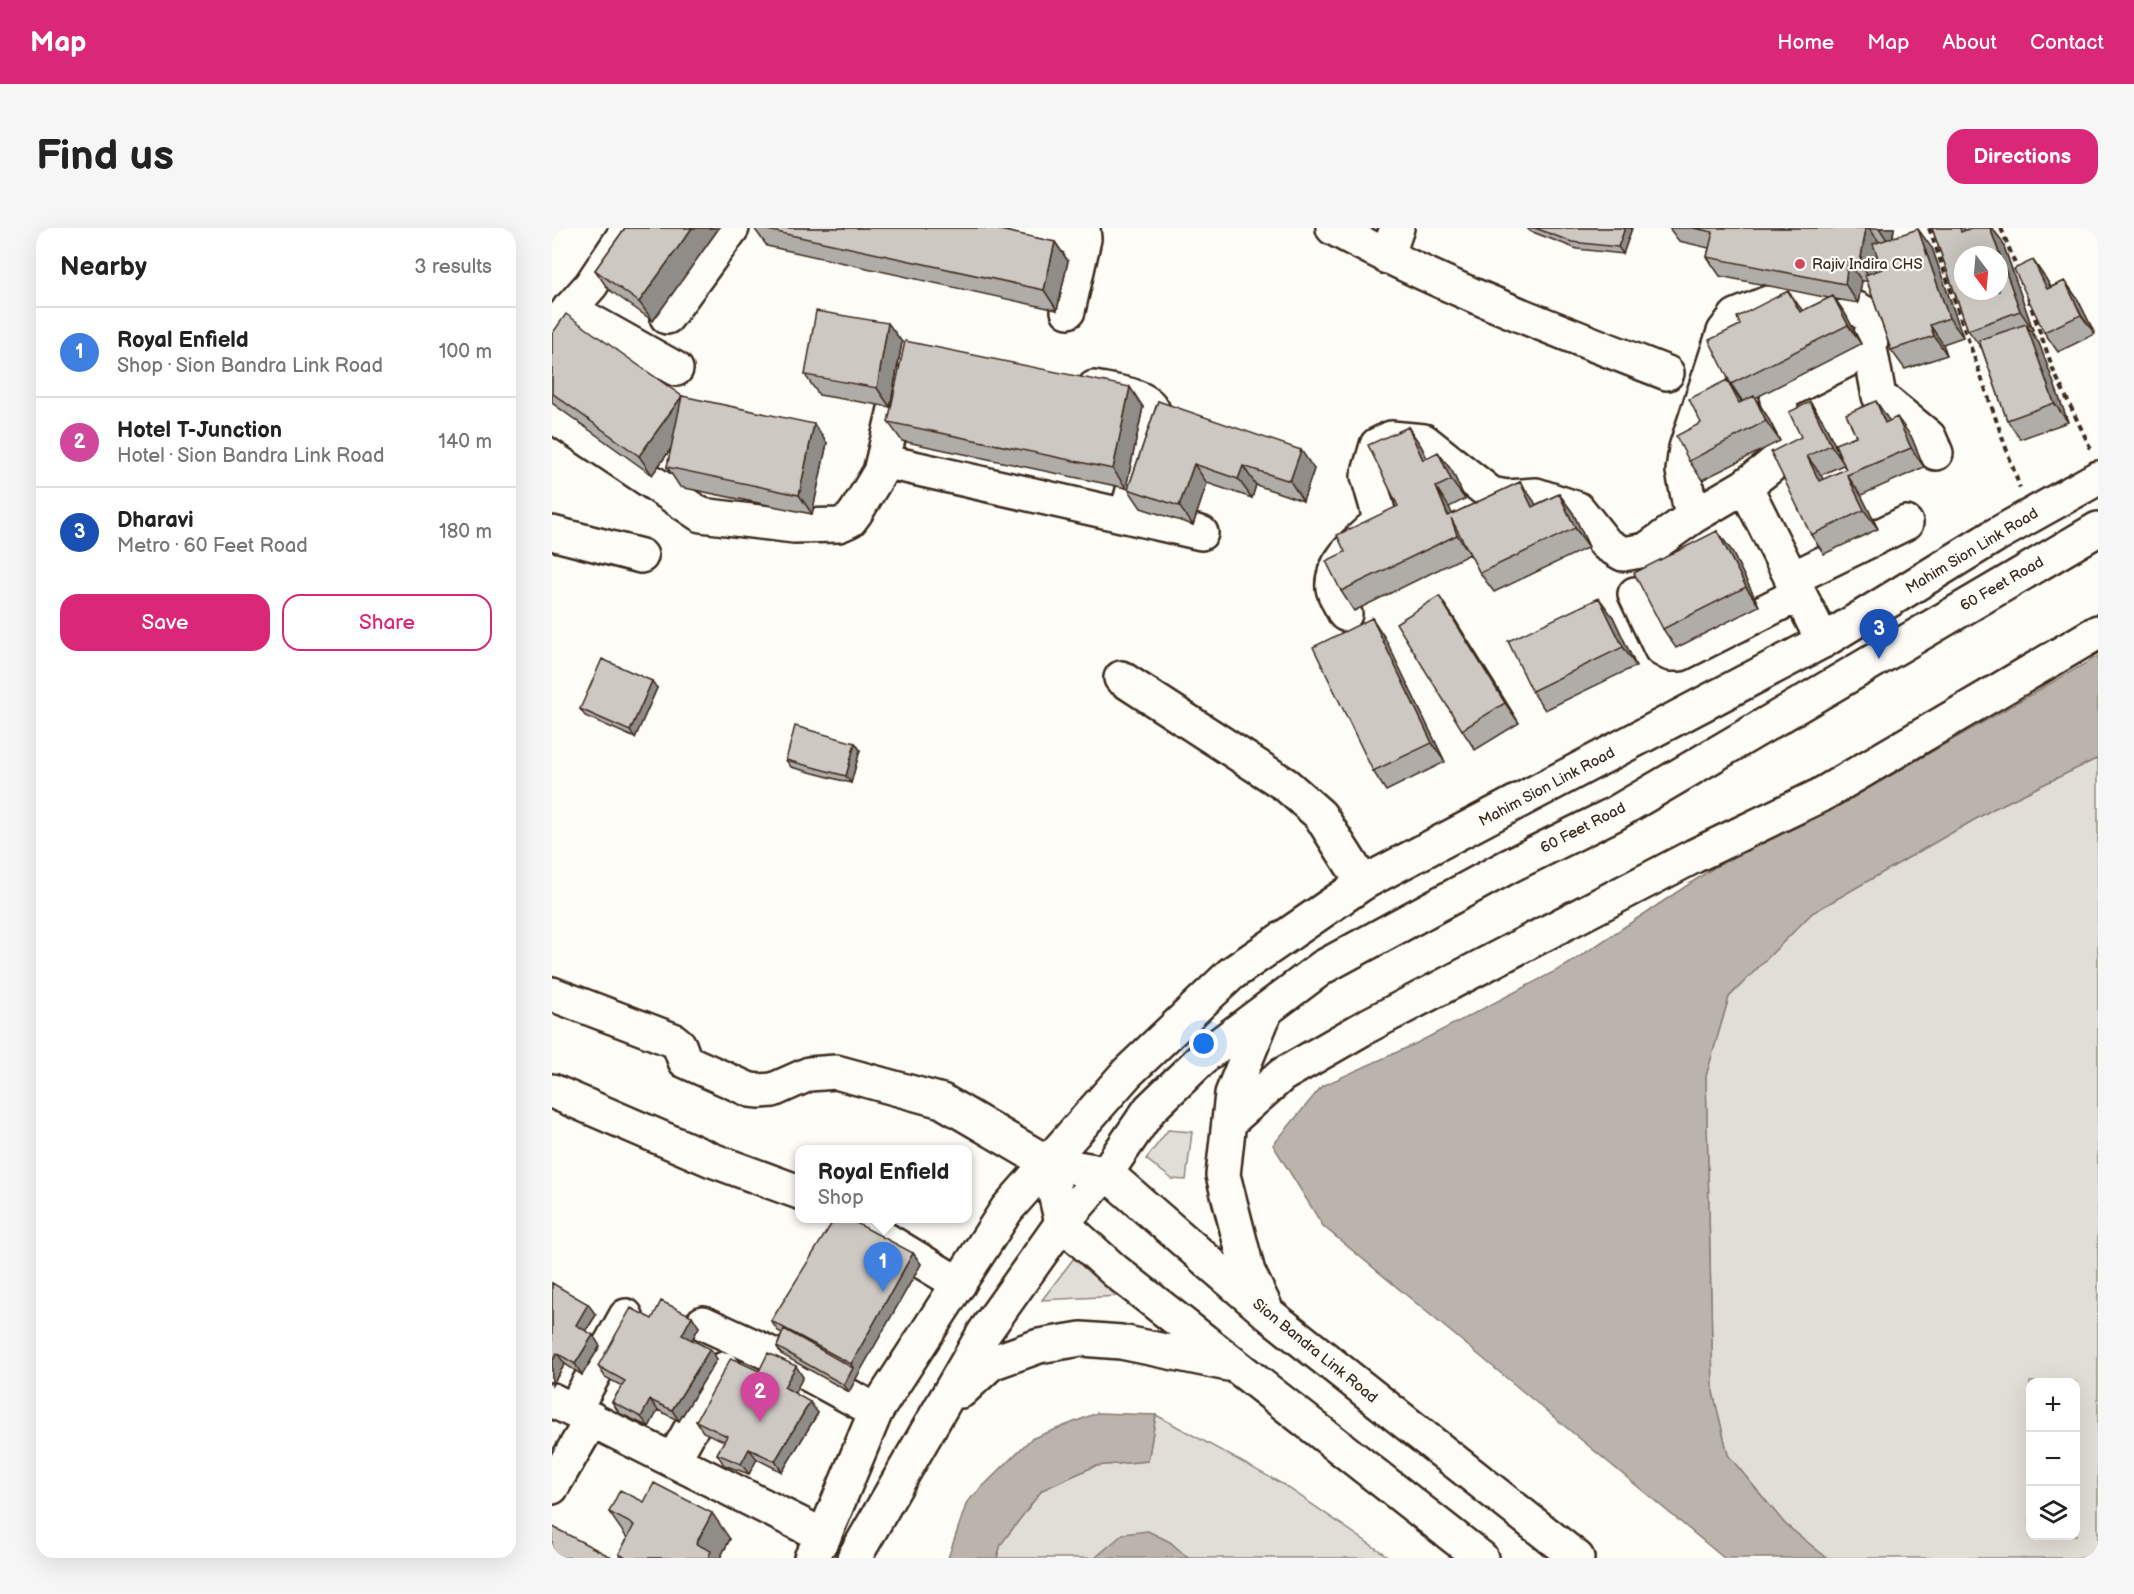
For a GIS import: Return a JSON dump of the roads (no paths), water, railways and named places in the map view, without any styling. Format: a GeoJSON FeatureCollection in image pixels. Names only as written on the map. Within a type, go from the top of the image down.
{"type":"FeatureCollection","features":[{"type":"Feature","properties":{"kind":"street"},"geometry":{"type":"LineString","coordinates":[[629,228],[591,285],[561,319],[676,369]]}},
{"type":"Feature","properties":{"kind":"street"},"geometry":{"type":"LineString","coordinates":[[667,317],[732,228]]}},
{"type":"Feature","properties":{"kind":"street"},"geometry":{"type":"LineString","coordinates":[[1025,228],[1084,233],[1068,311]]}},
{"type":"Feature","properties":{"kind":"street"},"geometry":{"type":"LineString","coordinates":[[1334,228],[1392,242],[1548,327],[1666,373]]}},
{"type":"Feature","properties":{"kind":"street"},"geometry":{"type":"LineString","coordinates":[[1695,515],[1692,517],[1683,471],[1686,448],[1724,332],[1736,316],[1767,303],[1857,309],[1873,318],[1870,348],[1879,396],[1929,437],[1936,453]]}},
{"type":"Feature","properties":{"kind":"street"},"geometry":{"type":"LineString","coordinates":[[1346,614],[1333,588],[1345,553],[1378,523],[1378,512],[1368,476],[1377,445],[1391,438],[1424,441],[1491,494],[1506,497],[1536,495],[1578,509],[1606,544],[1623,554],[1646,550],[1695,515],[1745,486],[1783,454],[1790,444],[1790,431],[1777,400],[1781,394],[1870,348]]}},
{"type":"Feature","properties":{"kind":"street"},"geometry":{"type":"LineString","coordinates":[[552,415],[693,510],[710,517],[794,526],[839,525],[850,520],[880,472],[906,362],[911,353]]}},
{"type":"Feature","properties":{"kind":"street"},"geometry":{"type":"LineString","coordinates":[[1064,380],[1144,400],[1153,409],[1154,414],[1126,516]]}},
{"type":"Feature","properties":{"kind":"street"},"geometry":{"type":"LineString","coordinates":[[883,461],[1201,533]]}},
{"type":"Feature","properties":{"kind":"street","name":"Mahim Sion Link Road"},"geometry":{"type":"LineString","coordinates":[[1048,1163],[1127,1072],[1231,974],[1363,884],[1823,641],[2030,516],[2096,465]]}},
{"type":"Feature","properties":{"kind":"street"},"geometry":{"type":"LineString","coordinates":[[1745,486],[1823,641]]}},
{"type":"Feature","properties":{"kind":"street"},"geometry":{"type":"LineString","coordinates":[[1635,594],[1661,649],[1670,654],[1680,654],[1906,523]]}},
{"type":"Feature","properties":{"kind":"street","name":"60 Feet Road"},"geometry":{"type":"LineString","coordinates":[[940,1411],[984,1333],[1062,1223],[1106,1173],[1150,1109],[1207,1054],[1267,1008],[1323,967],[1509,866],[1612,815],[2098,529]]}},
{"type":"Feature","properties":{"kind":"street"},"geometry":{"type":"LineString","coordinates":[[552,533],[641,556]]}},
{"type":"Feature","properties":{"kind":"street"},"geometry":{"type":"LineString","coordinates":[[1229,1122],[1291,1069],[1369,1025],[1694,856],[1821,795],[2098,632]]}},
{"type":"Feature","properties":{"kind":"street"},"geometry":{"type":"LineString","coordinates":[[1121,678],[1286,784],[1320,815],[1363,884]]}},
{"type":"Feature","properties":{"kind":"street"},"geometry":{"type":"LineString","coordinates":[[552,994],[673,1040],[679,1045],[686,1061],[750,1090],[773,1089],[809,1074],[836,1072],[942,1101],[1048,1163],[1106,1173]]}},
{"type":"Feature","properties":{"kind":"street"},"geometry":{"type":"LineString","coordinates":[[1267,1008],[1232,1094],[1223,1174],[1248,1272],[1271,1316]]}},
{"type":"Feature","properties":{"kind":"street"},"geometry":{"type":"LineString","coordinates":[[552,1091],[712,1160],[795,1191]]}},
{"type":"Feature","properties":{"kind":"street"},"geometry":{"type":"LineString","coordinates":[[1048,1163],[1062,1223],[1115,1271],[1481,1558]]}},
{"type":"Feature","properties":{"kind":"street"},"geometry":{"type":"LineString","coordinates":[[572,1409],[674,1459],[817,1547],[876,1411],[1007,1209],[1048,1163]]}},
{"type":"Feature","properties":{"kind":"street","name":"Sion Bandra Link Road"},"geometry":{"type":"LineString","coordinates":[[1106,1173],[1271,1316],[1577,1558]]}},
{"type":"Feature","properties":{"kind":"street"},"geometry":{"type":"LineString","coordinates":[[858,1223],[959,1284]]}},
{"type":"Feature","properties":{"kind":"street"},"geometry":{"type":"LineString","coordinates":[[552,1487],[572,1409],[626,1316]]}},
{"type":"Feature","properties":{"kind":"street"},"geometry":{"type":"LineString","coordinates":[[703,1323],[774,1356],[876,1411]]}},
{"type":"Feature","properties":{"kind":"street"},"geometry":{"type":"LineString","coordinates":[[854,1558],[940,1411],[991,1363],[1050,1344],[1081,1340],[1121,1341],[1236,1366]]}},
{"type":"Feature","properties":{"kind":"street"},"geometry":{"type":"LineString","coordinates":[[674,1459],[724,1369]]}},
{"type":"Feature","properties":{"kind":"place","name":"Rajiv Indira CHS"},"geometry":{"type":"Point","coordinates":[1800,264]}},
{"type":"Feature","properties":{"kind":"place","name":"Dharavi"},"geometry":{"type":"Point","coordinates":[1879,659]}},
{"type":"Feature","properties":{"kind":"place","name":"Royal Enfield"},"geometry":{"type":"Point","coordinates":[883,1292]}},
{"type":"Feature","properties":{"kind":"place","name":"Hotel T-Junction"},"geometry":{"type":"Point","coordinates":[760,1422]}}]}
